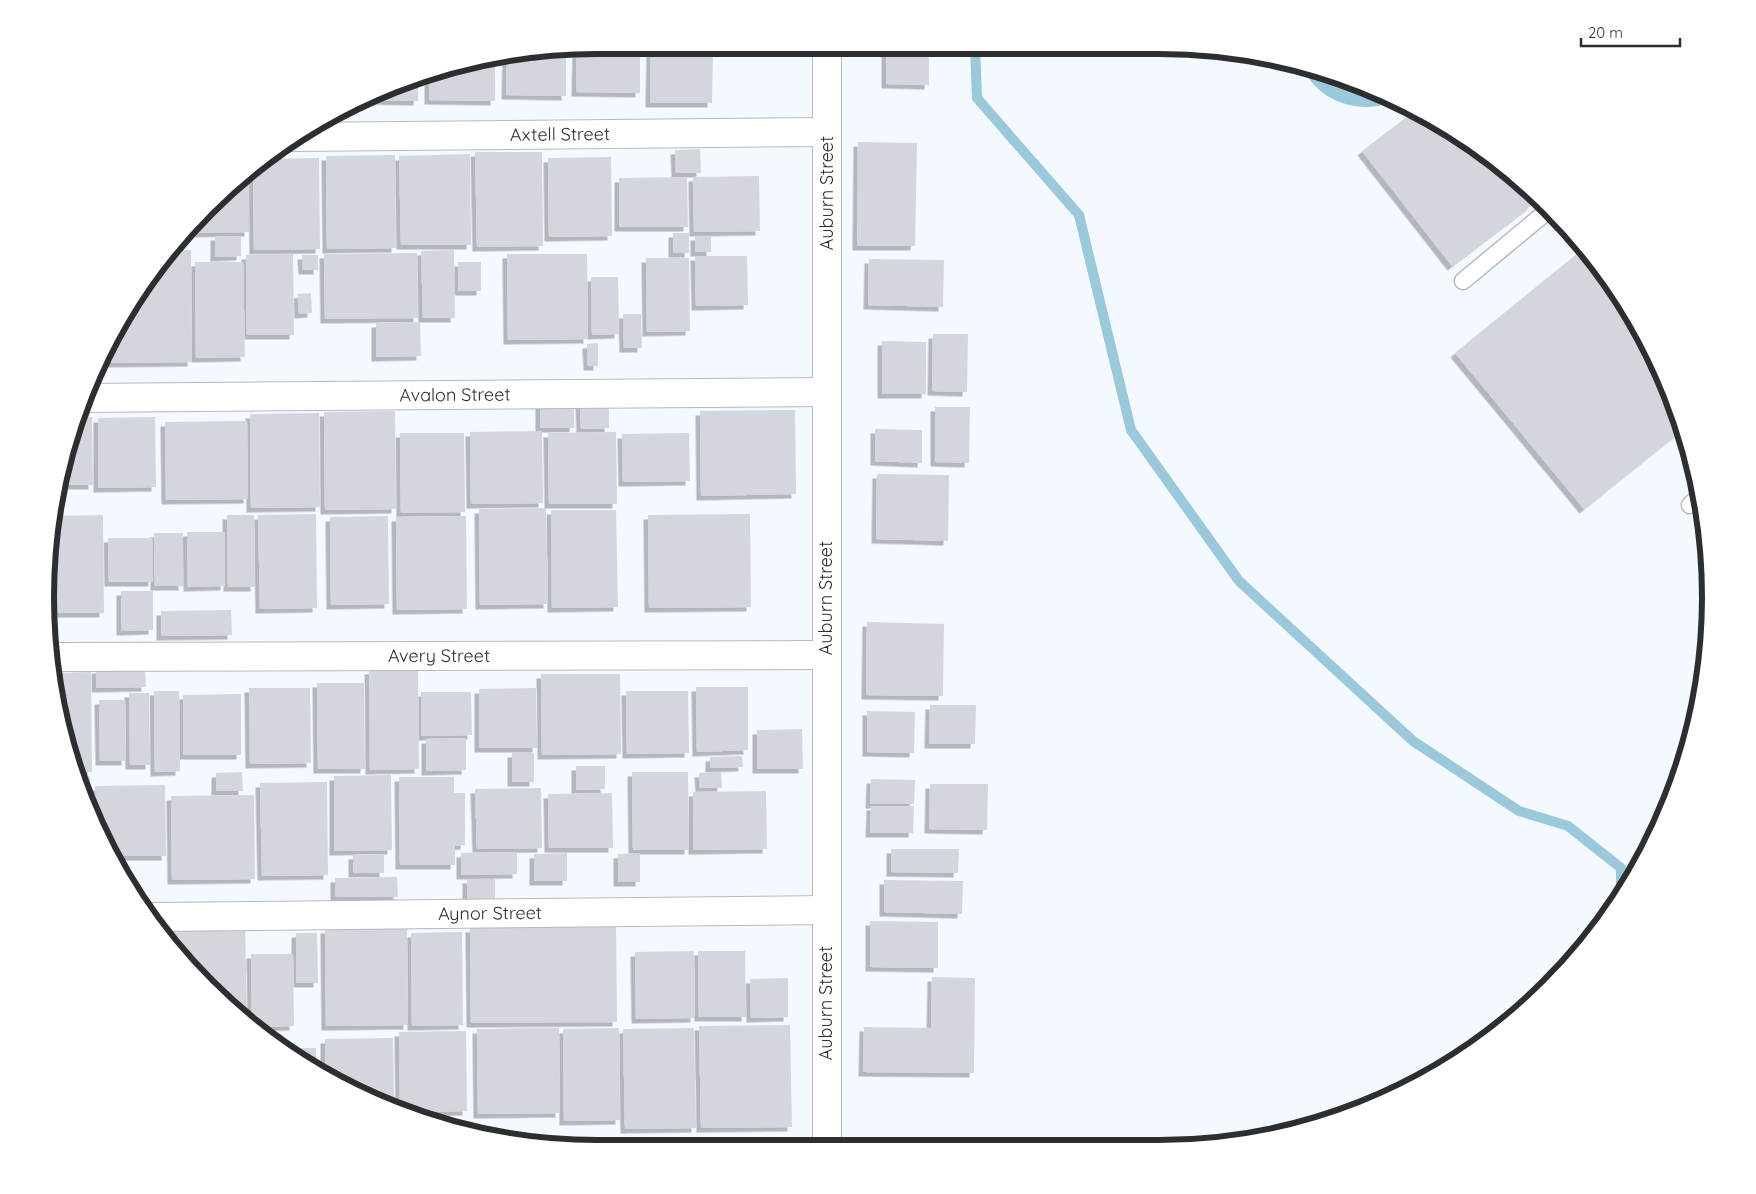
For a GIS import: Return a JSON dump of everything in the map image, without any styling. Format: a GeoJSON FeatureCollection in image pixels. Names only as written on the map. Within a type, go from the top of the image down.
{"type":"FeatureCollection","features":[{"type":"Feature","properties":{"kind":"street","name":"Auburn Street"},"geometry":{"type":"LineString","coordinates":[[827,54],[827,1140]]}},
{"type":"Feature","properties":{"kind":"street","name":"Axtell Street"},"geometry":{"type":"LineString","coordinates":[[309,137],[827,132]]}},
{"type":"Feature","properties":{"kind":"street","name":"Avalon Street"},"geometry":{"type":"LineString","coordinates":[[92,398],[827,392]]}},
{"type":"Feature","properties":{"kind":"street","name":"Avery Street"},"geometry":{"type":"LineString","coordinates":[[57,657],[826,655]]}},
{"type":"Feature","properties":{"kind":"street","name":"Aynor Street"},"geometry":{"type":"LineString","coordinates":[[157,916],[826,910]]}},
{"type":"Feature","properties":{"kind":"lane"},"geometry":{"type":"LineString","coordinates":[[1463,281],[1544,214]]}},
{"type":"Feature","properties":{"kind":"water"},"geometry":{"type":"Polygon","coordinates":[[[1307,74],[1367,95],[1387,104],[1371,107],[1344,104],[1331,98],[1310,80],[1307,74]]]}},
{"type":"Feature","properties":{"kind":"building"},"geometry":{"type":"Polygon","coordinates":[[[640,54],[640,93],[576,92],[577,55],[640,54]]]}},
{"type":"Feature","properties":{"kind":"building"},"geometry":{"type":"Polygon","coordinates":[[[651,54],[713,54],[712,103],[650,103],[651,54]]]}},
{"type":"Feature","properties":{"kind":"building"},"geometry":{"type":"Polygon","coordinates":[[[886,54],[929,54],[929,85],[886,84],[886,54]]]}},
{"type":"Feature","properties":{"kind":"building"},"geometry":{"type":"Polygon","coordinates":[[[566,55],[566,96],[506,95],[507,61],[566,55]]]}},
{"type":"Feature","properties":{"kind":"building"},"geometry":{"type":"Polygon","coordinates":[[[495,63],[495,101],[429,100],[429,81],[456,72],[495,63]]]}},
{"type":"Feature","properties":{"kind":"building"},"geometry":{"type":"Polygon","coordinates":[[[418,84],[418,101],[378,100],[418,84]]]}},
{"type":"Feature","properties":{"kind":"building"},"geometry":{"type":"Polygon","coordinates":[[[1409,115],[1461,145],[1490,166],[1525,197],[1532,205],[1452,266],[1362,151],[1409,115]]]}},
{"type":"Feature","properties":{"kind":"building"},"geometry":{"type":"Polygon","coordinates":[[[858,142],[917,143],[915,246],[857,246],[858,142]]]}},
{"type":"Feature","properties":{"kind":"building"},"geometry":{"type":"Polygon","coordinates":[[[700,149],[701,173],[676,173],[675,150],[700,149]]]}},
{"type":"Feature","properties":{"kind":"building"},"geometry":{"type":"Polygon","coordinates":[[[475,152],[542,152],[543,246],[477,247],[475,152]]]}},
{"type":"Feature","properties":{"kind":"building"},"geometry":{"type":"Polygon","coordinates":[[[470,154],[471,245],[401,245],[399,156],[470,154]]]}},
{"type":"Feature","properties":{"kind":"building"},"geometry":{"type":"Polygon","coordinates":[[[395,155],[396,248],[327,249],[326,156],[395,155]]]}},
{"type":"Feature","properties":{"kind":"building"},"geometry":{"type":"Polygon","coordinates":[[[611,157],[612,236],[549,237],[548,158],[611,157]]]}},
{"type":"Feature","properties":{"kind":"building"},"geometry":{"type":"Polygon","coordinates":[[[319,158],[320,249],[254,250],[253,177],[276,159],[319,158]]]}},
{"type":"Feature","properties":{"kind":"building"},"geometry":{"type":"Polygon","coordinates":[[[759,176],[760,231],[694,232],[693,177],[759,176]]]}},
{"type":"Feature","properties":{"kind":"building"},"geometry":{"type":"Polygon","coordinates":[[[687,177],[688,227],[619,227],[619,178],[687,177]]]}},
{"type":"Feature","properties":{"kind":"building"},"geometry":{"type":"Polygon","coordinates":[[[249,180],[249,232],[195,233],[213,213],[249,180]]]}},
{"type":"Feature","properties":{"kind":"building"},"geometry":{"type":"Polygon","coordinates":[[[673,233],[689,233],[689,253],[673,253],[673,233]]]}},
{"type":"Feature","properties":{"kind":"building"},"geometry":{"type":"Polygon","coordinates":[[[215,236],[241,236],[241,256],[215,257],[215,236]]]}},
{"type":"Feature","properties":{"kind":"building"},"geometry":{"type":"Polygon","coordinates":[[[695,236],[711,236],[711,252],[695,252],[695,236]]]}},
{"type":"Feature","properties":{"kind":"building"},"geometry":{"type":"Polygon","coordinates":[[[180,250],[191,250],[192,362],[107,363],[145,295],[180,250]]]}},
{"type":"Feature","properties":{"kind":"building"},"geometry":{"type":"Polygon","coordinates":[[[454,250],[455,318],[423,318],[421,251],[454,250]]]}},
{"type":"Feature","properties":{"kind":"building"},"geometry":{"type":"Polygon","coordinates":[[[1578,252],[1611,295],[1629,325],[1661,389],[1677,434],[1584,509],[1455,353],[1578,252]]]}},
{"type":"Feature","properties":{"kind":"building"},"geometry":{"type":"Polygon","coordinates":[[[417,253],[418,318],[325,319],[324,254],[417,253]]]}},
{"type":"Feature","properties":{"kind":"building"},"geometry":{"type":"Polygon","coordinates":[[[293,254],[294,335],[247,335],[246,255],[293,254]]]}},
{"type":"Feature","properties":{"kind":"building"},"geometry":{"type":"Polygon","coordinates":[[[507,254],[587,254],[588,339],[508,340],[507,254]]]}},
{"type":"Feature","properties":{"kind":"building"},"geometry":{"type":"Polygon","coordinates":[[[302,255],[318,255],[318,270],[303,270],[302,255]]]}},
{"type":"Feature","properties":{"kind":"building"},"geometry":{"type":"Polygon","coordinates":[[[695,256],[747,256],[748,305],[696,306],[695,256]]]}},
{"type":"Feature","properties":{"kind":"building"},"geometry":{"type":"Polygon","coordinates":[[[646,258],[689,258],[690,331],[647,332],[646,258]]]}},
{"type":"Feature","properties":{"kind":"building"},"geometry":{"type":"Polygon","coordinates":[[[869,259],[944,260],[943,307],[868,305],[869,259]]]}},
{"type":"Feature","properties":{"kind":"building"},"geometry":{"type":"Polygon","coordinates":[[[195,262],[243,262],[245,357],[196,358],[195,262]]]}},
{"type":"Feature","properties":{"kind":"building"},"geometry":{"type":"Polygon","coordinates":[[[458,262],[481,262],[481,291],[458,291],[458,262]]]}},
{"type":"Feature","properties":{"kind":"building"},"geometry":{"type":"Polygon","coordinates":[[[591,277],[618,277],[619,334],[592,335],[591,277]]]}},
{"type":"Feature","properties":{"kind":"building"},"geometry":{"type":"Polygon","coordinates":[[[311,293],[312,313],[299,314],[298,294],[311,293]]]}},
{"type":"Feature","properties":{"kind":"building"},"geometry":{"type":"Polygon","coordinates":[[[623,314],[641,314],[642,348],[624,348],[623,314]]]}},
{"type":"Feature","properties":{"kind":"building"},"geometry":{"type":"Polygon","coordinates":[[[420,322],[421,356],[376,357],[376,323],[420,322]]]}},
{"type":"Feature","properties":{"kind":"building"},"geometry":{"type":"Polygon","coordinates":[[[933,334],[968,334],[967,392],[932,391],[933,334]]]}},
{"type":"Feature","properties":{"kind":"building"},"geometry":{"type":"Polygon","coordinates":[[[882,341],[926,342],[926,394],[882,394],[882,341]]]}},
{"type":"Feature","properties":{"kind":"building"},"geometry":{"type":"Polygon","coordinates":[[[598,343],[598,366],[588,366],[587,344],[598,343]]]}},
{"type":"Feature","properties":{"kind":"building"},"geometry":{"type":"Polygon","coordinates":[[[540,401],[574,401],[574,428],[540,428],[540,401]]]}},
{"type":"Feature","properties":{"kind":"building"},"geometry":{"type":"Polygon","coordinates":[[[580,401],[609,401],[609,428],[581,429],[580,401]]]}},
{"type":"Feature","properties":{"kind":"building"},"geometry":{"type":"Polygon","coordinates":[[[935,407],[970,407],[969,463],[935,462],[935,407]]]}},
{"type":"Feature","properties":{"kind":"building"},"geometry":{"type":"Polygon","coordinates":[[[795,410],[796,494],[701,496],[700,411],[795,410]]]}},
{"type":"Feature","properties":{"kind":"building"},"geometry":{"type":"Polygon","coordinates":[[[395,411],[396,509],[325,510],[324,412],[395,411]]]}},
{"type":"Feature","properties":{"kind":"building"},"geometry":{"type":"Polygon","coordinates":[[[319,413],[320,507],[251,508],[250,414],[319,413]]]}},
{"type":"Feature","properties":{"kind":"building"},"geometry":{"type":"Polygon","coordinates":[[[85,417],[92,417],[93,485],[65,485],[72,456],[85,417]]]}},
{"type":"Feature","properties":{"kind":"building"},"geometry":{"type":"Polygon","coordinates":[[[155,417],[156,487],[98,488],[98,418],[155,417]]]}},
{"type":"Feature","properties":{"kind":"building"},"geometry":{"type":"Polygon","coordinates":[[[247,421],[248,499],[166,500],[165,422],[247,421]]]}},
{"type":"Feature","properties":{"kind":"building"},"geometry":{"type":"Polygon","coordinates":[[[875,429],[922,430],[922,463],[875,461],[875,429]]]}},
{"type":"Feature","properties":{"kind":"building"},"geometry":{"type":"Polygon","coordinates":[[[542,431],[543,503],[471,504],[470,432],[542,431]]]}},
{"type":"Feature","properties":{"kind":"building"},"geometry":{"type":"Polygon","coordinates":[[[616,432],[617,504],[549,504],[548,433],[616,432]]]}},
{"type":"Feature","properties":{"kind":"building"},"geometry":{"type":"Polygon","coordinates":[[[400,433],[464,433],[465,512],[401,513],[400,433]]]}},
{"type":"Feature","properties":{"kind":"building"},"geometry":{"type":"Polygon","coordinates":[[[689,433],[690,481],[623,482],[622,434],[689,433]]]}},
{"type":"Feature","properties":{"kind":"building"},"geometry":{"type":"Polygon","coordinates":[[[877,474],[949,475],[948,541],[876,539],[877,474]]]}},
{"type":"Feature","properties":{"kind":"building"},"geometry":{"type":"Polygon","coordinates":[[[546,508],[548,604],[480,605],[479,509],[546,508]]]}},
{"type":"Feature","properties":{"kind":"building"},"geometry":{"type":"Polygon","coordinates":[[[551,510],[616,510],[618,607],[552,608],[551,510]]]}},
{"type":"Feature","properties":{"kind":"building"},"geometry":{"type":"Polygon","coordinates":[[[316,514],[317,608],[260,609],[258,515],[316,514]]]}},
{"type":"Feature","properties":{"kind":"building"},"geometry":{"type":"Polygon","coordinates":[[[750,514],[751,607],[649,608],[648,515],[750,514]]]}},
{"type":"Feature","properties":{"kind":"building"},"geometry":{"type":"Polygon","coordinates":[[[103,515],[104,613],[54,613],[55,561],[60,516],[103,515]]]}},
{"type":"Feature","properties":{"kind":"building"},"geometry":{"type":"Polygon","coordinates":[[[227,515],[254,515],[255,587],[228,587],[227,515]]]}},
{"type":"Feature","properties":{"kind":"building"},"geometry":{"type":"Polygon","coordinates":[[[388,516],[389,604],[331,605],[330,517],[388,516]]]}},
{"type":"Feature","properties":{"kind":"building"},"geometry":{"type":"Polygon","coordinates":[[[466,516],[467,609],[397,610],[396,517],[466,516]]]}},
{"type":"Feature","properties":{"kind":"building"},"geometry":{"type":"Polygon","coordinates":[[[187,532],[225,532],[225,586],[188,587],[187,532]]]}},
{"type":"Feature","properties":{"kind":"building"},"geometry":{"type":"Polygon","coordinates":[[[154,533],[183,533],[183,586],[155,586],[154,533]]]}},
{"type":"Feature","properties":{"kind":"building"},"geometry":{"type":"Polygon","coordinates":[[[108,538],[152,538],[153,582],[109,582],[108,538]]]}},
{"type":"Feature","properties":{"kind":"building"},"geometry":{"type":"Polygon","coordinates":[[[121,591],[153,591],[153,630],[121,631],[121,591]]]}},
{"type":"Feature","properties":{"kind":"building"},"geometry":{"type":"Polygon","coordinates":[[[231,610],[232,635],[161,636],[161,611],[231,610]]]}},
{"type":"Feature","properties":{"kind":"building"},"geometry":{"type":"Polygon","coordinates":[[[867,622],[944,624],[943,696],[866,695],[867,622]]]}},
{"type":"Feature","properties":{"kind":"building"},"geometry":{"type":"Polygon","coordinates":[[[96,669],[145,669],[146,687],[96,688],[96,669]]]}},
{"type":"Feature","properties":{"kind":"building"},"geometry":{"type":"Polygon","coordinates":[[[418,669],[419,769],[370,770],[369,670],[418,669]]]}},
{"type":"Feature","properties":{"kind":"building"},"geometry":{"type":"Polygon","coordinates":[[[91,672],[92,772],[83,772],[72,738],[59,673],[91,672]]]}},
{"type":"Feature","properties":{"kind":"building"},"geometry":{"type":"Polygon","coordinates":[[[541,674],[620,674],[621,754],[542,755],[541,674]]]}},
{"type":"Feature","properties":{"kind":"building"},"geometry":{"type":"Polygon","coordinates":[[[317,683],[364,683],[365,769],[318,769],[317,683]]]}},
{"type":"Feature","properties":{"kind":"building"},"geometry":{"type":"Polygon","coordinates":[[[696,687],[748,687],[748,750],[697,752],[696,687]]]}},
{"type":"Feature","properties":{"kind":"building"},"geometry":{"type":"Polygon","coordinates":[[[249,688],[310,688],[311,763],[250,764],[249,688]]]}},
{"type":"Feature","properties":{"kind":"building"},"geometry":{"type":"Polygon","coordinates":[[[536,688],[537,748],[479,748],[479,689],[536,688]]]}},
{"type":"Feature","properties":{"kind":"building"},"geometry":{"type":"Polygon","coordinates":[[[154,691],[179,691],[180,771],[155,772],[154,691]]]}},
{"type":"Feature","properties":{"kind":"building"},"geometry":{"type":"Polygon","coordinates":[[[626,691],[688,691],[689,753],[627,754],[626,691]]]}},
{"type":"Feature","properties":{"kind":"building"},"geometry":{"type":"Polygon","coordinates":[[[421,692],[471,692],[472,735],[421,736],[421,692]]]}},
{"type":"Feature","properties":{"kind":"building"},"geometry":{"type":"Polygon","coordinates":[[[129,693],[149,693],[150,765],[130,765],[129,693]]]}},
{"type":"Feature","properties":{"kind":"building"},"geometry":{"type":"Polygon","coordinates":[[[241,694],[241,755],[183,755],[183,695],[241,694]]]}},
{"type":"Feature","properties":{"kind":"building"},"geometry":{"type":"Polygon","coordinates":[[[99,700],[125,700],[126,761],[100,761],[99,700]]]}},
{"type":"Feature","properties":{"kind":"building"},"geometry":{"type":"Polygon","coordinates":[[[930,705],[976,705],[975,744],[929,744],[930,705]]]}},
{"type":"Feature","properties":{"kind":"building"},"geometry":{"type":"Polygon","coordinates":[[[867,711],[915,712],[914,753],[867,752],[867,711]]]}},
{"type":"Feature","properties":{"kind":"building"},"geometry":{"type":"Polygon","coordinates":[[[802,729],[803,769],[757,769],[757,730],[802,729]]]}},
{"type":"Feature","properties":{"kind":"building"},"geometry":{"type":"Polygon","coordinates":[[[466,738],[466,770],[426,771],[426,739],[466,738]]]}},
{"type":"Feature","properties":{"kind":"building"},"geometry":{"type":"Polygon","coordinates":[[[512,753],[534,753],[534,782],[512,782],[512,753]]]}},
{"type":"Feature","properties":{"kind":"building"},"geometry":{"type":"Polygon","coordinates":[[[742,756],[743,767],[710,768],[710,757],[742,756]]]}},
{"type":"Feature","properties":{"kind":"building"},"geometry":{"type":"Polygon","coordinates":[[[576,766],[605,766],[605,789],[576,790],[576,766]]]}},
{"type":"Feature","properties":{"kind":"building"},"geometry":{"type":"Polygon","coordinates":[[[242,772],[243,791],[216,791],[216,773],[242,772]]]}},
{"type":"Feature","properties":{"kind":"building"},"geometry":{"type":"Polygon","coordinates":[[[632,772],[688,772],[689,850],[633,850],[632,772]]]}},
{"type":"Feature","properties":{"kind":"building"},"geometry":{"type":"Polygon","coordinates":[[[721,772],[722,788],[700,788],[699,773],[721,772]]]}},
{"type":"Feature","properties":{"kind":"building"},"geometry":{"type":"Polygon","coordinates":[[[391,775],[392,850],[334,851],[334,776],[391,775]]]}},
{"type":"Feature","properties":{"kind":"building"},"geometry":{"type":"Polygon","coordinates":[[[84,776],[90,776],[90,791],[84,776]]]}},
{"type":"Feature","properties":{"kind":"building"},"geometry":{"type":"Polygon","coordinates":[[[399,777],[454,777],[454,793],[465,793],[465,845],[455,846],[455,865],[400,865],[399,777]]]}},
{"type":"Feature","properties":{"kind":"building"},"geometry":{"type":"Polygon","coordinates":[[[871,779],[915,780],[914,804],[870,804],[871,779]]]}},
{"type":"Feature","properties":{"kind":"building"},"geometry":{"type":"Polygon","coordinates":[[[327,782],[328,875],[262,876],[260,783],[327,782]]]}},
{"type":"Feature","properties":{"kind":"building"},"geometry":{"type":"Polygon","coordinates":[[[930,784],[988,784],[987,830],[929,829],[930,784]]]}},
{"type":"Feature","properties":{"kind":"building"},"geometry":{"type":"Polygon","coordinates":[[[165,785],[166,856],[120,856],[96,806],[95,786],[165,785]]]}},
{"type":"Feature","properties":{"kind":"building"},"geometry":{"type":"Polygon","coordinates":[[[541,788],[542,848],[477,849],[475,789],[541,788]]]}},
{"type":"Feature","properties":{"kind":"building"},"geometry":{"type":"Polygon","coordinates":[[[766,791],[767,849],[693,850],[693,792],[766,791]]]}},
{"type":"Feature","properties":{"kind":"building"},"geometry":{"type":"Polygon","coordinates":[[[612,793],[613,848],[549,848],[548,794],[612,793]]]}},
{"type":"Feature","properties":{"kind":"building"},"geometry":{"type":"Polygon","coordinates":[[[254,795],[255,879],[172,880],[171,796],[254,795]]]}},
{"type":"Feature","properties":{"kind":"building"},"geometry":{"type":"Polygon","coordinates":[[[871,806],[914,806],[913,833],[870,833],[871,806]]]}},
{"type":"Feature","properties":{"kind":"building"},"geometry":{"type":"Polygon","coordinates":[[[891,849],[959,849],[958,873],[891,872],[891,849]]]}},
{"type":"Feature","properties":{"kind":"building"},"geometry":{"type":"Polygon","coordinates":[[[517,852],[517,874],[461,875],[461,853],[517,852]]]}},
{"type":"Feature","properties":{"kind":"building"},"geometry":{"type":"Polygon","coordinates":[[[567,853],[567,881],[534,881],[534,854],[567,853]]]}},
{"type":"Feature","properties":{"kind":"building"},"geometry":{"type":"Polygon","coordinates":[[[640,853],[640,882],[618,882],[618,854],[640,853]]]}},
{"type":"Feature","properties":{"kind":"building"},"geometry":{"type":"Polygon","coordinates":[[[384,854],[384,873],[353,873],[353,855],[384,854]]]}},
{"type":"Feature","properties":{"kind":"building"},"geometry":{"type":"Polygon","coordinates":[[[397,877],[398,897],[335,897],[335,878],[397,877]]]}},
{"type":"Feature","properties":{"kind":"building"},"geometry":{"type":"Polygon","coordinates":[[[467,879],[495,879],[495,904],[467,905],[467,879]]]}},
{"type":"Feature","properties":{"kind":"building"},"geometry":{"type":"Polygon","coordinates":[[[884,880],[963,881],[962,914],[884,912],[884,880]]]}},
{"type":"Feature","properties":{"kind":"building"},"geometry":{"type":"Polygon","coordinates":[[[870,921],[938,922],[938,968],[870,967],[870,921]]]}},
{"type":"Feature","properties":{"kind":"building"},"geometry":{"type":"Polygon","coordinates":[[[245,922],[247,1012],[213,981],[173,936],[173,923],[245,922]]]}},
{"type":"Feature","properties":{"kind":"building"},"geometry":{"type":"Polygon","coordinates":[[[616,926],[617,1022],[471,1023],[470,928],[616,926]]]}},
{"type":"Feature","properties":{"kind":"building"},"geometry":{"type":"Polygon","coordinates":[[[407,928],[408,1025],[326,1026],[325,929],[407,928]]]}},
{"type":"Feature","properties":{"kind":"building"},"geometry":{"type":"Polygon","coordinates":[[[462,932],[463,1025],[412,1026],[411,933],[462,932]]]}},
{"type":"Feature","properties":{"kind":"building"},"geometry":{"type":"Polygon","coordinates":[[[296,933],[317,933],[318,983],[296,983],[296,933]]]}},
{"type":"Feature","properties":{"kind":"building"},"geometry":{"type":"Polygon","coordinates":[[[694,951],[695,1018],[636,1019],[635,952],[694,951]]]}},
{"type":"Feature","properties":{"kind":"building"},"geometry":{"type":"Polygon","coordinates":[[[698,951],[745,951],[746,1017],[699,1017],[698,951]]]}},
{"type":"Feature","properties":{"kind":"building"},"geometry":{"type":"Polygon","coordinates":[[[251,954],[293,954],[294,1026],[264,1027],[252,1016],[251,954]]]}},
{"type":"Feature","properties":{"kind":"building"},"geometry":{"type":"Polygon","coordinates":[[[932,977],[975,978],[974,1073],[863,1072],[864,1027],[931,1028],[932,977]]]}},
{"type":"Feature","properties":{"kind":"building"},"geometry":{"type":"Polygon","coordinates":[[[788,978],[788,1017],[751,1018],[750,979],[788,978]]]}},
{"type":"Feature","properties":{"kind":"building"},"geometry":{"type":"Polygon","coordinates":[[[790,1025],[792,1127],[701,1128],[699,1026],[790,1025]]]}},
{"type":"Feature","properties":{"kind":"building"},"geometry":{"type":"Polygon","coordinates":[[[559,1028],[560,1113],[478,1114],[477,1029],[559,1028]]]}},
{"type":"Feature","properties":{"kind":"building"},"geometry":{"type":"Polygon","coordinates":[[[619,1028],[620,1120],[564,1121],[563,1029],[619,1028]]]}},
{"type":"Feature","properties":{"kind":"building"},"geometry":{"type":"Polygon","coordinates":[[[694,1028],[696,1128],[625,1129],[623,1029],[694,1028]]]}},
{"type":"Feature","properties":{"kind":"building"},"geometry":{"type":"Polygon","coordinates":[[[466,1031],[467,1111],[424,1112],[400,1103],[399,1032],[466,1031]]]}},
{"type":"Feature","properties":{"kind":"building"},"geometry":{"type":"Polygon","coordinates":[[[393,1038],[394,1101],[325,1067],[325,1039],[393,1038]]]}},
{"type":"Feature","properties":{"kind":"building"},"geometry":{"type":"Polygon","coordinates":[[[294,1048],[316,1048],[316,1062],[294,1048]]]}},
{"type":"Feature","properties":{"kind":"waterway"},"geometry":{"type":"LineString","coordinates":[[975,54],[977,98],[1079,215],[1131,430],[1239,581],[1413,741],[1519,811],[1568,826],[1621,868],[1621,882]]}}]}
